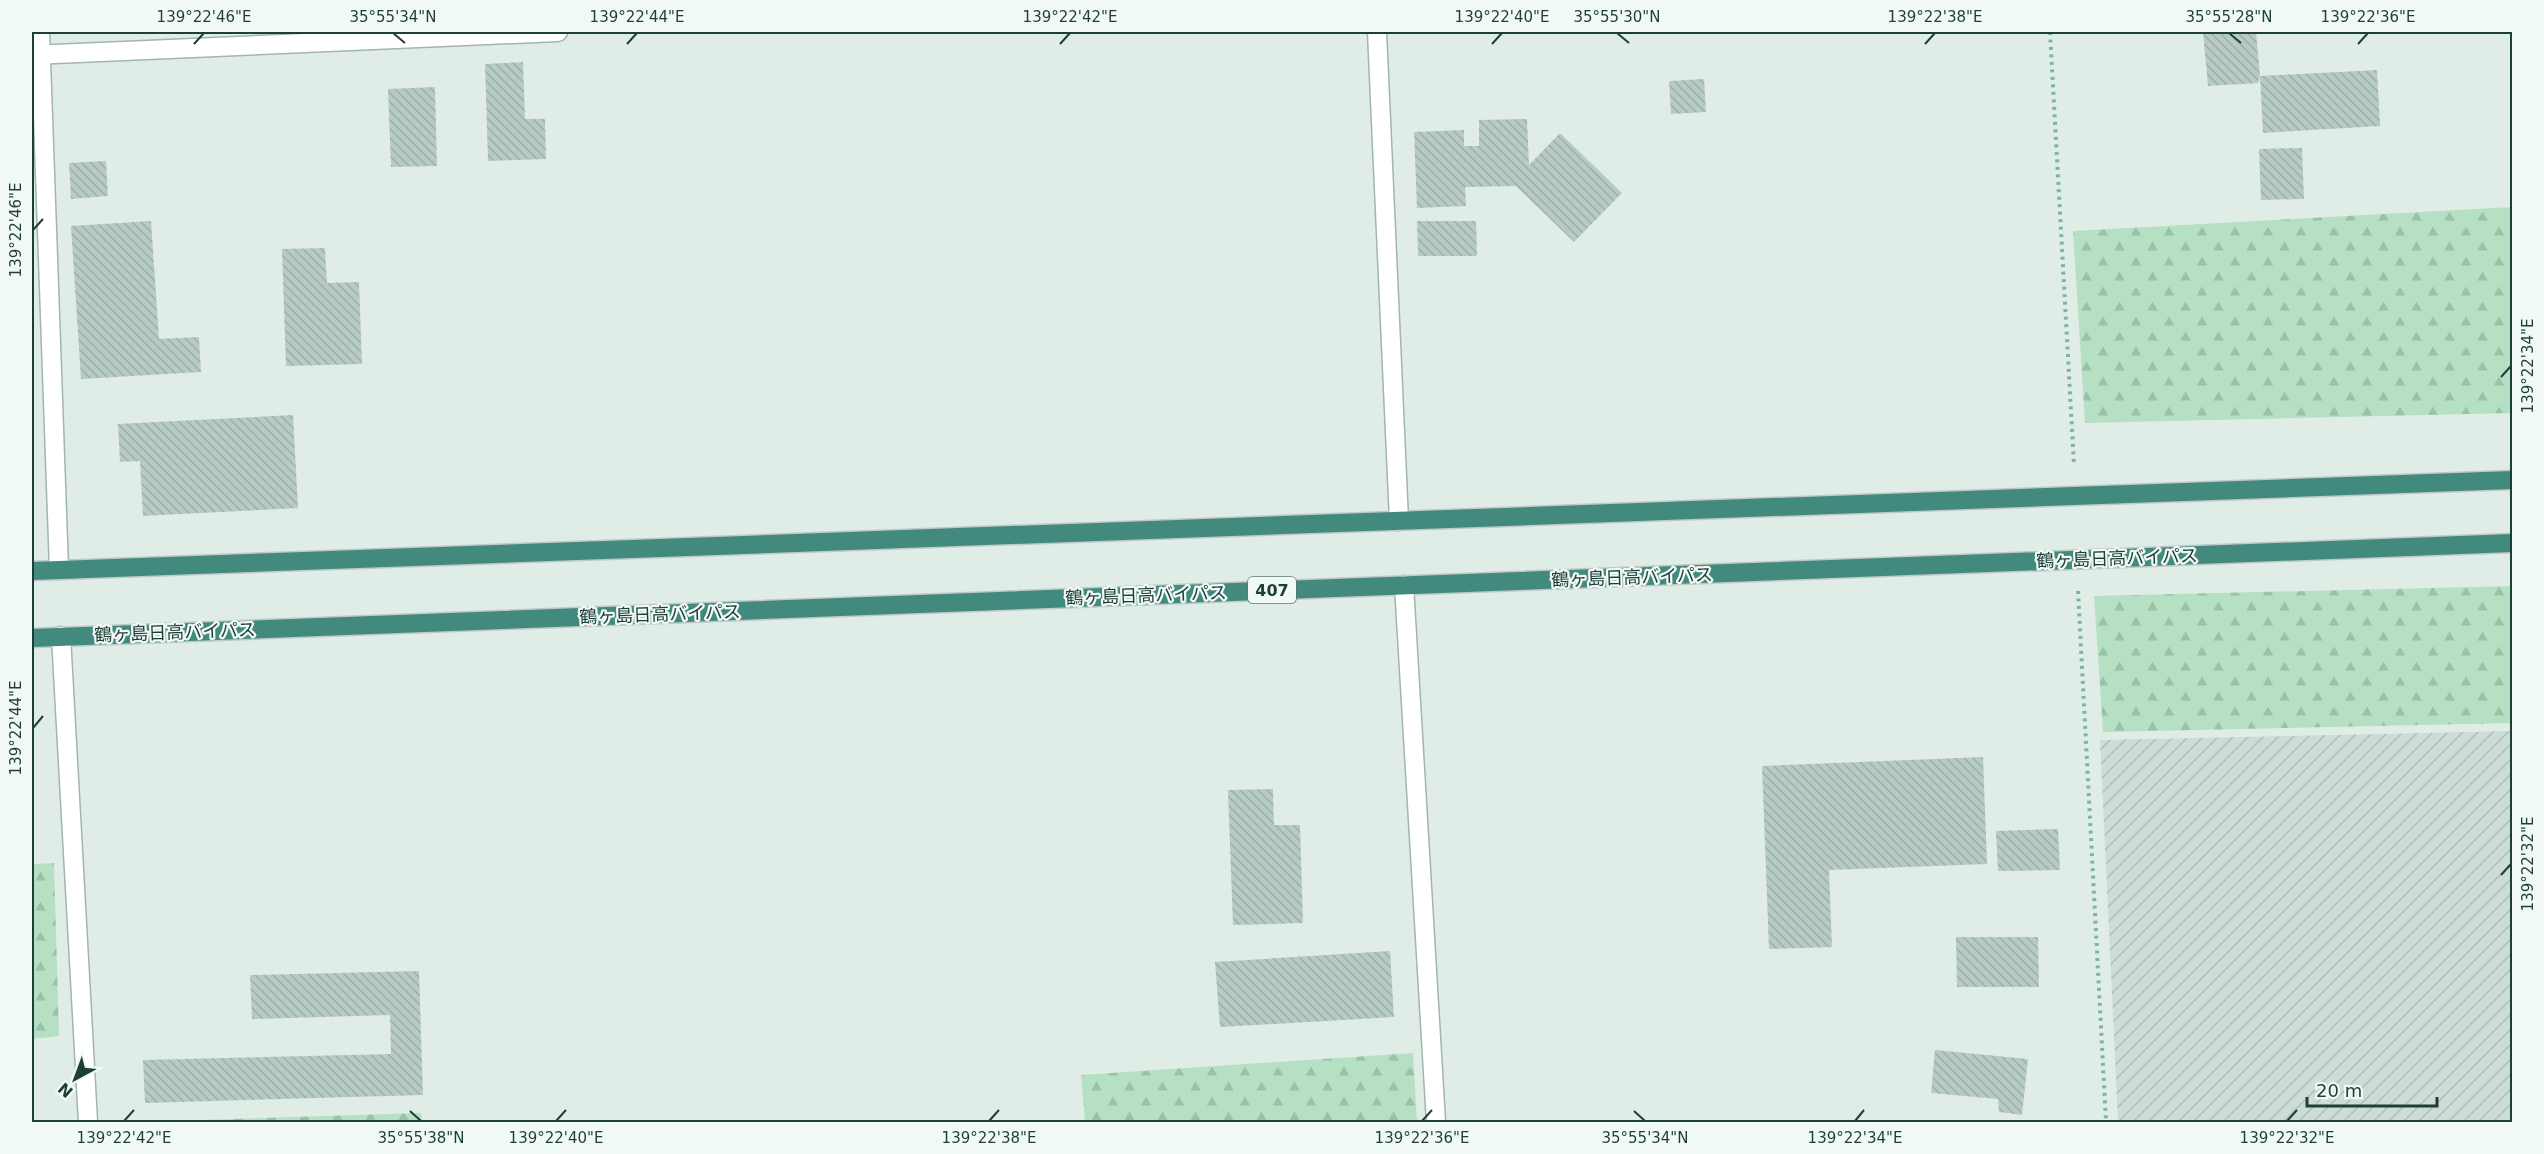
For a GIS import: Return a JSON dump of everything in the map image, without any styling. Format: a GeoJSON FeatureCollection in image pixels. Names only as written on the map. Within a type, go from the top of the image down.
{"type":"FeatureCollection","features":[{"type":"Feature","properties":{"kind":"highway"},"geometry":{"type":"LineString","coordinates":[[32,571],[2512,480]]}},
{"type":"Feature","properties":{"kind":"highway","name":"鶴ヶ島日高バイパス"},"geometry":{"type":"LineString","coordinates":[[32,638],[2512,543]]}},
{"type":"Feature","properties":{"kind":"street"},"geometry":{"type":"LineString","coordinates":[[40,32],[37,55],[59,570]]}},
{"type":"Feature","properties":{"kind":"street"},"geometry":{"type":"LineString","coordinates":[[37,55],[558,32]]}},
{"type":"Feature","properties":{"kind":"street"},"geometry":{"type":"LineString","coordinates":[[1377,32],[1399,521]]}},
{"type":"Feature","properties":{"kind":"street"},"geometry":{"type":"LineString","coordinates":[[1404,585],[1436,1122]]}},
{"type":"Feature","properties":{"kind":"street"},"geometry":{"type":"LineString","coordinates":[[61,636],[88,1122]]}},
{"type":"Feature","properties":{"kind":"path"},"geometry":{"type":"LineString","coordinates":[[2050,32],[2076,496]]}},
{"type":"Feature","properties":{"kind":"path"},"geometry":{"type":"LineString","coordinates":[[2076,560],[2106,1122]]}},
{"type":"Feature","properties":{"kind":"shaded area"},"geometry":{"type":"Polygon","coordinates":[[[2512,731],[2512,1122],[2118,1122],[2100,740],[2512,731]]]}},
{"type":"Feature","properties":{"kind":"green space"},"geometry":{"type":"Polygon","coordinates":[[[2512,207],[2512,413],[2085,423],[2073,231],[2512,207]]]}},
{"type":"Feature","properties":{"kind":"green space"},"geometry":{"type":"Polygon","coordinates":[[[2512,586],[2512,723],[2103,732],[2094,596],[2512,586]]]}},
{"type":"Feature","properties":{"kind":"green space"},"geometry":{"type":"Polygon","coordinates":[[[54,863],[59,1036],[32,1039],[32,864],[54,863]]]}},
{"type":"Feature","properties":{"kind":"green space"},"geometry":{"type":"Polygon","coordinates":[[[1413,1053],[1417,1122],[1085,1122],[1081,1075],[1413,1053]]]}},
{"type":"Feature","properties":{"kind":"green space"},"geometry":{"type":"Polygon","coordinates":[[[421,1113],[422,1122],[139,1122],[421,1113]]]}},
{"type":"Feature","properties":{"kind":"building"},"geometry":{"type":"Polygon","coordinates":[[[2203,32],[2256,32],[2260,76],[2258,83],[2208,86],[2203,32]]]}},
{"type":"Feature","properties":{"kind":"building"},"geometry":{"type":"Polygon","coordinates":[[[523,62],[525,119],[545,119],[546,159],[488,161],[485,64],[523,62]]]}},
{"type":"Feature","properties":{"kind":"building"},"geometry":{"type":"Polygon","coordinates":[[[2377,70],[2380,126],[2263,133],[2260,76],[2377,70]]]}},
{"type":"Feature","properties":{"kind":"building"},"geometry":{"type":"Polygon","coordinates":[[[1704,79],[1706,112],[1671,114],[1669,81],[1704,79]]]}},
{"type":"Feature","properties":{"kind":"building"},"geometry":{"type":"Polygon","coordinates":[[[435,87],[437,166],[391,167],[388,89],[435,87]]]}},
{"type":"Feature","properties":{"kind":"building"},"geometry":{"type":"Polygon","coordinates":[[[1527,119],[1529,165],[1560,133],[1622,193],[1574,242],[1516,186],[1465,187],[1466,206],[1417,208],[1414,132],[1464,130],[1464,146],[1479,146],[1479,120],[1527,119]]]}},
{"type":"Feature","properties":{"kind":"building"},"geometry":{"type":"Polygon","coordinates":[[[2302,148],[2304,199],[2261,200],[2259,149],[2302,148]]]}},
{"type":"Feature","properties":{"kind":"building"},"geometry":{"type":"Polygon","coordinates":[[[106,161],[108,196],[71,199],[69,163],[106,161]]]}},
{"type":"Feature","properties":{"kind":"building"},"geometry":{"type":"Polygon","coordinates":[[[151,221],[159,339],[199,337],[201,372],[81,379],[71,226],[151,221]]]}},
{"type":"Feature","properties":{"kind":"building"},"geometry":{"type":"Polygon","coordinates":[[[1417,221],[1476,221],[1477,256],[1418,256],[1417,221]]]}},
{"type":"Feature","properties":{"kind":"building"},"geometry":{"type":"Polygon","coordinates":[[[325,248],[327,283],[359,282],[362,364],[286,366],[282,249],[325,248]]]}},
{"type":"Feature","properties":{"kind":"building"},"geometry":{"type":"Polygon","coordinates":[[[293,415],[298,508],[143,516],[140,461],[120,462],[118,424],[293,415]]]}},
{"type":"Feature","properties":{"kind":"building"},"geometry":{"type":"Polygon","coordinates":[[[1983,757],[1987,864],[1829,870],[1832,947],[1769,949],[1762,766],[1983,757]]]}},
{"type":"Feature","properties":{"kind":"building"},"geometry":{"type":"Polygon","coordinates":[[[1273,789],[1274,825],[1300,825],[1303,923],[1233,925],[1228,790],[1273,789]]]}},
{"type":"Feature","properties":{"kind":"building"},"geometry":{"type":"Polygon","coordinates":[[[2058,829],[2060,870],[1998,871],[1996,831],[2058,829]]]}},
{"type":"Feature","properties":{"kind":"building"},"geometry":{"type":"Polygon","coordinates":[[[1956,937],[2038,937],[2039,987],[1957,987],[1956,937]]]}},
{"type":"Feature","properties":{"kind":"building"},"geometry":{"type":"Polygon","coordinates":[[[1390,951],[1394,1017],[1220,1027],[1215,962],[1390,951]]]}},
{"type":"Feature","properties":{"kind":"building"},"geometry":{"type":"Polygon","coordinates":[[[419,971],[423,1095],[145,1103],[143,1060],[391,1054],[390,1015],[252,1019],[250,975],[419,971]]]}},
{"type":"Feature","properties":{"kind":"building"},"geometry":{"type":"Polygon","coordinates":[[[1935,1050],[2028,1059],[2022,1115],[1999,1112],[1998,1099],[1931,1093],[1935,1050]]]}}]}
